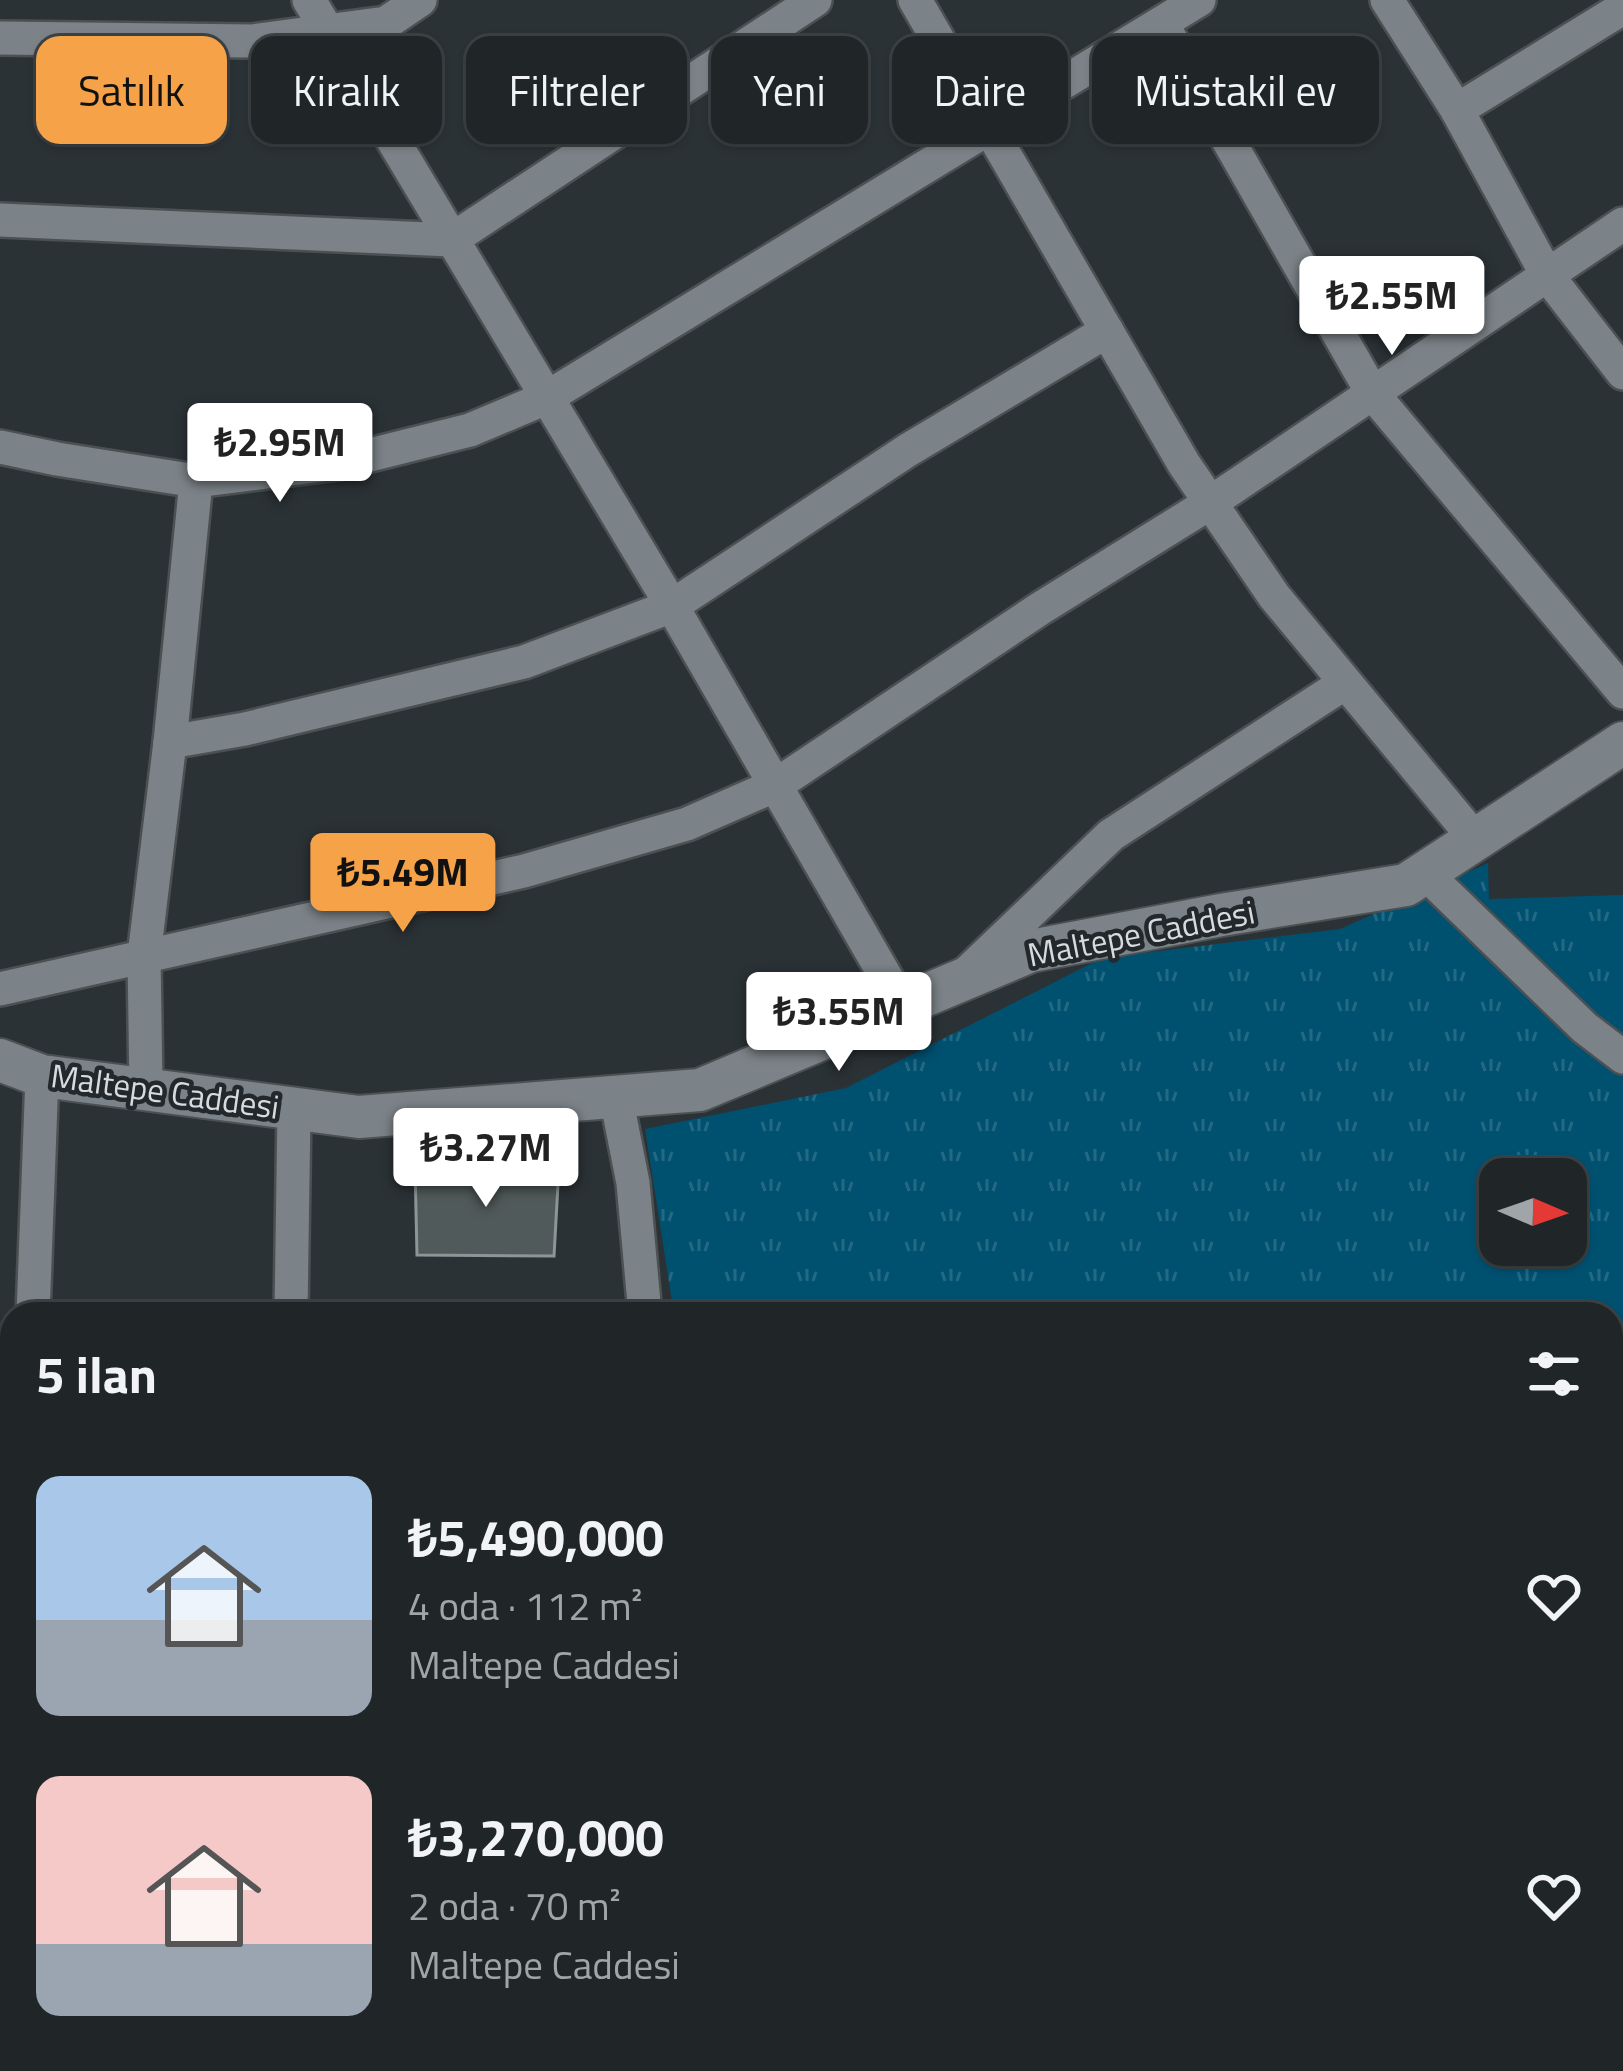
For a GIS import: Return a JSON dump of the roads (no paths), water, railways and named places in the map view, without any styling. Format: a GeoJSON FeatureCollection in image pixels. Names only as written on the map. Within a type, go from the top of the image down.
{"type":"FeatureCollection","features":[{"type":"Feature","properties":{"kind":"street"},"geometry":{"type":"LineString","coordinates":[[309,0],[672,606],[902,1005]]}},
{"type":"Feature","properties":{"kind":"street"},"geometry":{"type":"LineString","coordinates":[[0,38],[252,41],[386,23],[420,0]]}},
{"type":"Feature","properties":{"kind":"street"},"geometry":{"type":"LineString","coordinates":[[0,220],[451,240],[815,0]]}},
{"type":"Feature","properties":{"kind":"street"},"geometry":{"type":"LineString","coordinates":[[916,0],[937,36]]}},
{"type":"Feature","properties":{"kind":"street"},"geometry":{"type":"LineString","coordinates":[[1068,79],[1199,0]]}},
{"type":"Feature","properties":{"kind":"street"},"geometry":{"type":"LineString","coordinates":[[1388,0],[1457,110],[1547,275],[1623,373]]}},
{"type":"Feature","properties":{"kind":"street"},"geometry":{"type":"LineString","coordinates":[[1457,110],[1623,8]]}},
{"type":"Feature","properties":{"kind":"street"},"geometry":{"type":"LineString","coordinates":[[1162,24],[1373,394],[1623,692]]}},
{"type":"Feature","properties":{"kind":"street"},"geometry":{"type":"LineString","coordinates":[[0,447],[196,481],[338,463],[470,430],[546,398],[960,144]]}},
{"type":"Feature","properties":{"kind":"street"},"geometry":{"type":"LineString","coordinates":[[999,144],[1210,503],[1274,596],[1476,840]]}},
{"type":"Feature","properties":{"kind":"street"},"geometry":{"type":"LineString","coordinates":[[0,989],[524,871],[687,824],[776,785],[1040,608],[1210,503],[1623,224]]}},
{"type":"Feature","properties":{"kind":"street"},"geometry":{"type":"LineString","coordinates":[[170,742],[245,729],[524,662],[672,606],[908,450],[1107,331]]}},
{"type":"Feature","properties":{"kind":"street"},"geometry":{"type":"LineString","coordinates":[[146,1089],[144,956],[196,481]]}},
{"type":"Feature","properties":{"kind":"street"},"geometry":{"type":"LineString","coordinates":[[958,982],[1111,835],[1345,683]]}},
{"type":"Feature","properties":{"kind":"street","name":"Maltepe Caddesi"},"geometry":{"type":"LineString","coordinates":[[0,1060],[42,1076],[359,1117],[700,1090],[1031,952],[1406,885],[1623,743]]}},
{"type":"Feature","properties":{"kind":"street"},"geometry":{"type":"LineString","coordinates":[[1425,873],[1585,1028],[1623,1057]]}},
{"type":"Feature","properties":{"kind":"street"},"geometry":{"type":"LineString","coordinates":[[33,1302],[42,1076]]}},
{"type":"Feature","properties":{"kind":"street"},"geometry":{"type":"LineString","coordinates":[[616,1097],[633,1183],[644,1302]]}},
{"type":"Feature","properties":{"kind":"street"},"geometry":{"type":"LineString","coordinates":[[291,1302],[294,1108]]}}]}
